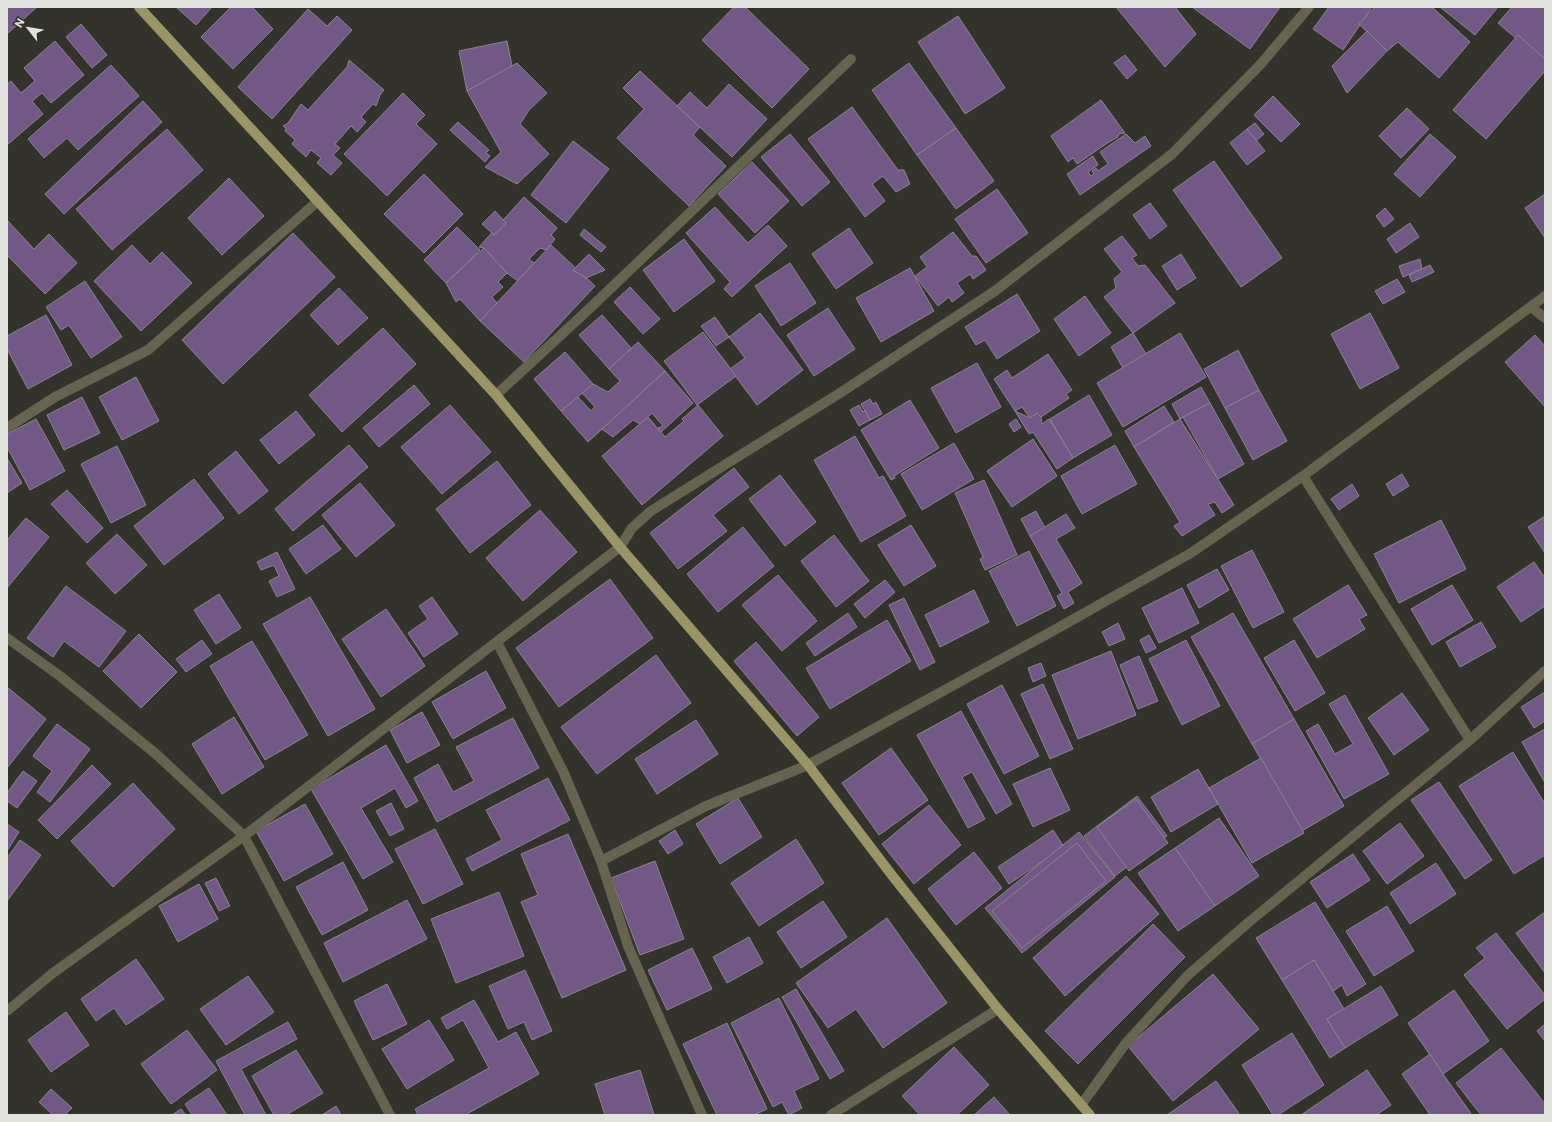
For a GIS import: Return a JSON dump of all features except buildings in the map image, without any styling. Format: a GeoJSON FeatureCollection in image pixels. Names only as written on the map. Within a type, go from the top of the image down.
{"type":"FeatureCollection","features":[{"type":"Feature","properties":{"kind":"main road"},"geometry":{"type":"LineString","coordinates":[[139,7],[496,395],[620,547],[808,765],[891,874],[998,1008],[1090,1115]]}},
{"type":"Feature","properties":{"kind":"street"},"geometry":{"type":"LineString","coordinates":[[7,1011],[53,973],[244,836],[620,547],[632,528],[651,511],[840,393],[995,291],[1166,159],[1260,65],[1308,7]]}},
{"type":"Feature","properties":{"kind":"street"},"geometry":{"type":"LineString","coordinates":[[496,395],[851,59]]}},
{"type":"Feature","properties":{"kind":"street"},"geometry":{"type":"LineString","coordinates":[[7,428],[55,397],[148,350],[318,202]]}},
{"type":"Feature","properties":{"kind":"street"},"geometry":{"type":"LineString","coordinates":[[600,862],[706,806],[808,765],[1058,628],[1191,553],[1303,476],[1545,296]]}},
{"type":"Feature","properties":{"kind":"street"},"geometry":{"type":"LineString","coordinates":[[1531,307],[1545,318]]}},
{"type":"Feature","properties":{"kind":"street"},"geometry":{"type":"LineString","coordinates":[[1303,476],[1470,740]]}},
{"type":"Feature","properties":{"kind":"street"},"geometry":{"type":"LineString","coordinates":[[7,638],[60,676],[156,754],[244,836],[390,1115]]}},
{"type":"Feature","properties":{"kind":"street"},"geometry":{"type":"LineString","coordinates":[[496,642],[563,771],[600,862],[628,946],[702,1115]]}},
{"type":"Feature","properties":{"kind":"street"},"geometry":{"type":"LineString","coordinates":[[1081,1105],[1126,1043],[1188,975],[1249,922],[1470,740],[1545,671]]}},
{"type":"Feature","properties":{"kind":"street"},"geometry":{"type":"LineString","coordinates":[[831,1115],[998,1008]]}}]}
